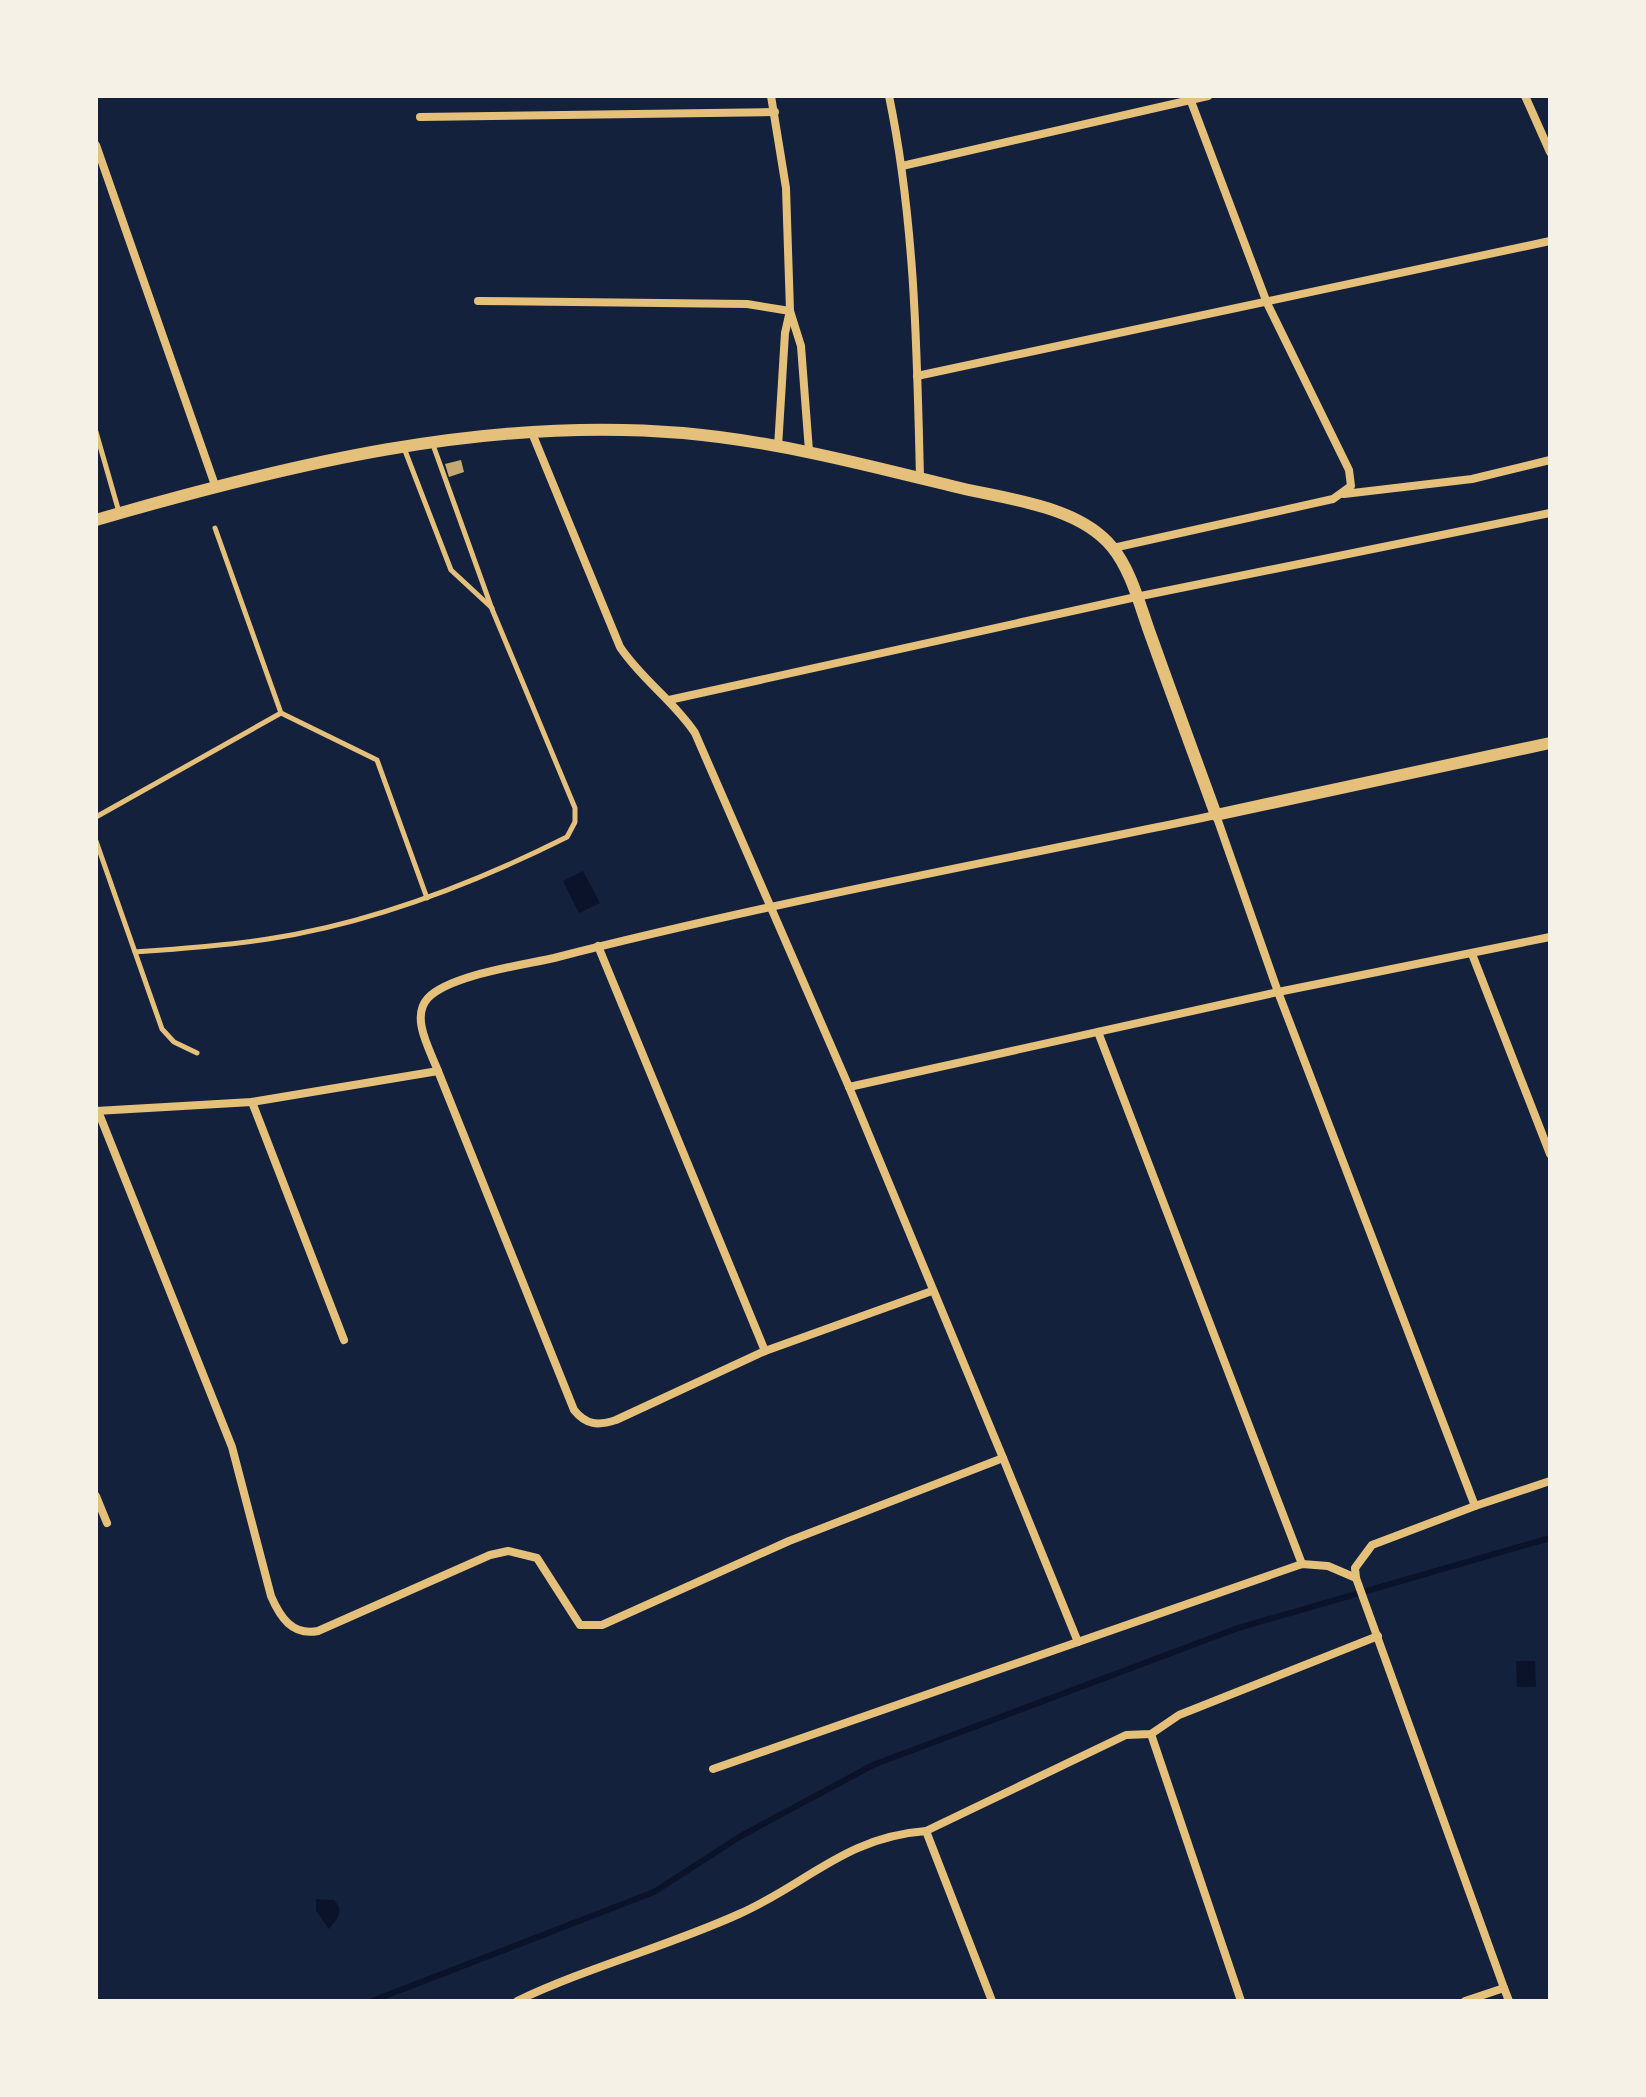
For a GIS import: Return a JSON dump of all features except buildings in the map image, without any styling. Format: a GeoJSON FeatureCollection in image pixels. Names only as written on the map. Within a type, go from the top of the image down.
{"type":"FeatureCollection","features":[{"type":"Feature","properties":{"kind":"street"},"geometry":{"type":"LineString","coordinates":[[771,96],[786,188],[790,311],[785,333],[778,447]]}},
{"type":"Feature","properties":{"kind":"street"},"geometry":{"type":"LineString","coordinates":[[889,96],[902,166],[917,376],[920,478]]}},
{"type":"Feature","properties":{"kind":"street"},"geometry":{"type":"LineString","coordinates":[[902,166],[1208,96]]}},
{"type":"Feature","properties":{"kind":"street"},"geometry":{"type":"LineString","coordinates":[[1525,96],[1550,152]]}},
{"type":"Feature","properties":{"kind":"street"},"geometry":{"type":"LineString","coordinates":[[1190,98],[1267,303],[1349,470],[1351,486],[1344,494]]}},
{"type":"Feature","properties":{"kind":"street"},"geometry":{"type":"LineString","coordinates":[[420,117],[775,112]]}},
{"type":"Feature","properties":{"kind":"street"},"geometry":{"type":"LineString","coordinates":[[96,145],[216,488]]}},
{"type":"Feature","properties":{"kind":"street"},"geometry":{"type":"LineString","coordinates":[[917,376],[1550,241]]}},
{"type":"Feature","properties":{"kind":"street"},"geometry":{"type":"LineString","coordinates":[[478,301],[747,304],[790,311]]}},
{"type":"Feature","properties":{"kind":"street"},"geometry":{"type":"LineString","coordinates":[[790,311],[801,346],[809,451]]}},
{"type":"Feature","properties":{"kind":"street"},"geometry":{"type":"LineString","coordinates":[[532,433],[620,647],[632,665],[669,700],[695,733],[849,1087],[1078,1642]]}},
{"type":"Feature","properties":{"kind":"street"},"geometry":{"type":"LineString","coordinates":[[96,520],[216,488],[431,441],[532,433],[682,433],[809,451],[1054,511],[1092,530],[1113,548],[1136,597],[1278,992],[1475,1506]]}},
{"type":"Feature","properties":{"kind":"street"},"geometry":{"type":"LineString","coordinates":[[1113,548],[1344,494],[1472,479],[1550,460]]}},
{"type":"Feature","properties":{"kind":"street"},"geometry":{"type":"LineString","coordinates":[[669,700],[1136,597],[1550,513]]}},
{"type":"Feature","properties":{"kind":"street"},"geometry":{"type":"LineString","coordinates":[[932,1291],[765,1351],[616,1420],[594,1425],[582,1419],[574,1410],[421,1028],[421,1013],[426,999],[438,990],[598,946],[1550,743]]}},
{"type":"Feature","properties":{"kind":"street"},"geometry":{"type":"LineString","coordinates":[[849,1087],[1278,992],[1550,937]]}},
{"type":"Feature","properties":{"kind":"street"},"geometry":{"type":"LineString","coordinates":[[598,946],[765,1351]]}},
{"type":"Feature","properties":{"kind":"street"},"geometry":{"type":"LineString","coordinates":[[1472,954],[1550,1154]]}},
{"type":"Feature","properties":{"kind":"street"},"geometry":{"type":"LineString","coordinates":[[1098,1032],[1302,1564]]}},
{"type":"Feature","properties":{"kind":"street"},"geometry":{"type":"LineString","coordinates":[[438,1071],[252,1102],[97,1111],[232,1447],[271,1596],[279,1615],[301,1632],[318,1631],[490,1555],[508,1551],[537,1558],[580,1625],[602,1625],[789,1541],[1003,1458]]}},
{"type":"Feature","properties":{"kind":"street"},"geometry":{"type":"LineString","coordinates":[[252,1102],[344,1340]]}},
{"type":"Feature","properties":{"kind":"street"},"geometry":{"type":"LineString","coordinates":[[1509,2001],[1370,1619],[1355,1568],[1372,1545],[1550,1481]]}},
{"type":"Feature","properties":{"kind":"street"},"geometry":{"type":"LineString","coordinates":[[96,1496],[107,1523]]}},
{"type":"Feature","properties":{"kind":"street"},"geometry":{"type":"LineString","coordinates":[[713,1769],[1302,1564],[1328,1566],[1356,1578]]}},
{"type":"Feature","properties":{"kind":"street"},"geometry":{"type":"LineString","coordinates":[[517,2001],[741,1913],[852,1848],[902,1833],[926,1831],[1126,1735],[1151,1734],[1179,1715],[1378,1636]]}},
{"type":"Feature","properties":{"kind":"street"},"geometry":{"type":"LineString","coordinates":[[1151,1734],[1241,2001]]}},
{"type":"Feature","properties":{"kind":"street"},"geometry":{"type":"LineString","coordinates":[[926,1831],[992,2001]]}},
{"type":"Feature","properties":{"kind":"street"},"geometry":{"type":"LineString","coordinates":[[1465,2001],[1504,1988]]}},
{"type":"Feature","properties":{"kind":"lane"},"geometry":{"type":"LineString","coordinates":[[96,432],[119,513]]}},
{"type":"Feature","properties":{"kind":"lane"},"geometry":{"type":"LineString","coordinates":[[135,952],[272,939],[428,898],[510,865],[567,837],[575,822],[575,808],[492,609],[431,441]]}},
{"type":"Feature","properties":{"kind":"lane"},"geometry":{"type":"LineString","coordinates":[[403,446],[451,570],[492,609]]}},
{"type":"Feature","properties":{"kind":"lane"},"geometry":{"type":"LineString","coordinates":[[215,528],[281,713],[377,760],[428,898]]}},
{"type":"Feature","properties":{"kind":"lane"},"geometry":{"type":"LineString","coordinates":[[96,817],[281,713]]}},
{"type":"Feature","properties":{"kind":"lane"},"geometry":{"type":"LineString","coordinates":[[96,841],[162,1029],[174,1042],[197,1053]]}},
{"type":"Feature","properties":{"kind":"water"},"geometry":{"type":"Polygon","coordinates":[[[583,871],[600,903],[579,913],[563,881],[583,871]]]}},
{"type":"Feature","properties":{"kind":"water"},"geometry":{"type":"Polygon","coordinates":[[[1516,1661],[1535,1661],[1536,1687],[1517,1687],[1516,1661]]]}},
{"type":"Feature","properties":{"kind":"water"},"geometry":{"type":"Polygon","coordinates":[[[316,1899],[334,1900],[339,1908],[339,1915],[329,1929],[316,1911],[316,1899]]]}},
{"type":"Feature","properties":{"kind":"waterway"},"geometry":{"type":"LineString","coordinates":[[372,2001],[654,1892],[741,1836],[873,1765],[1238,1628],[1550,1538]]}}]}
